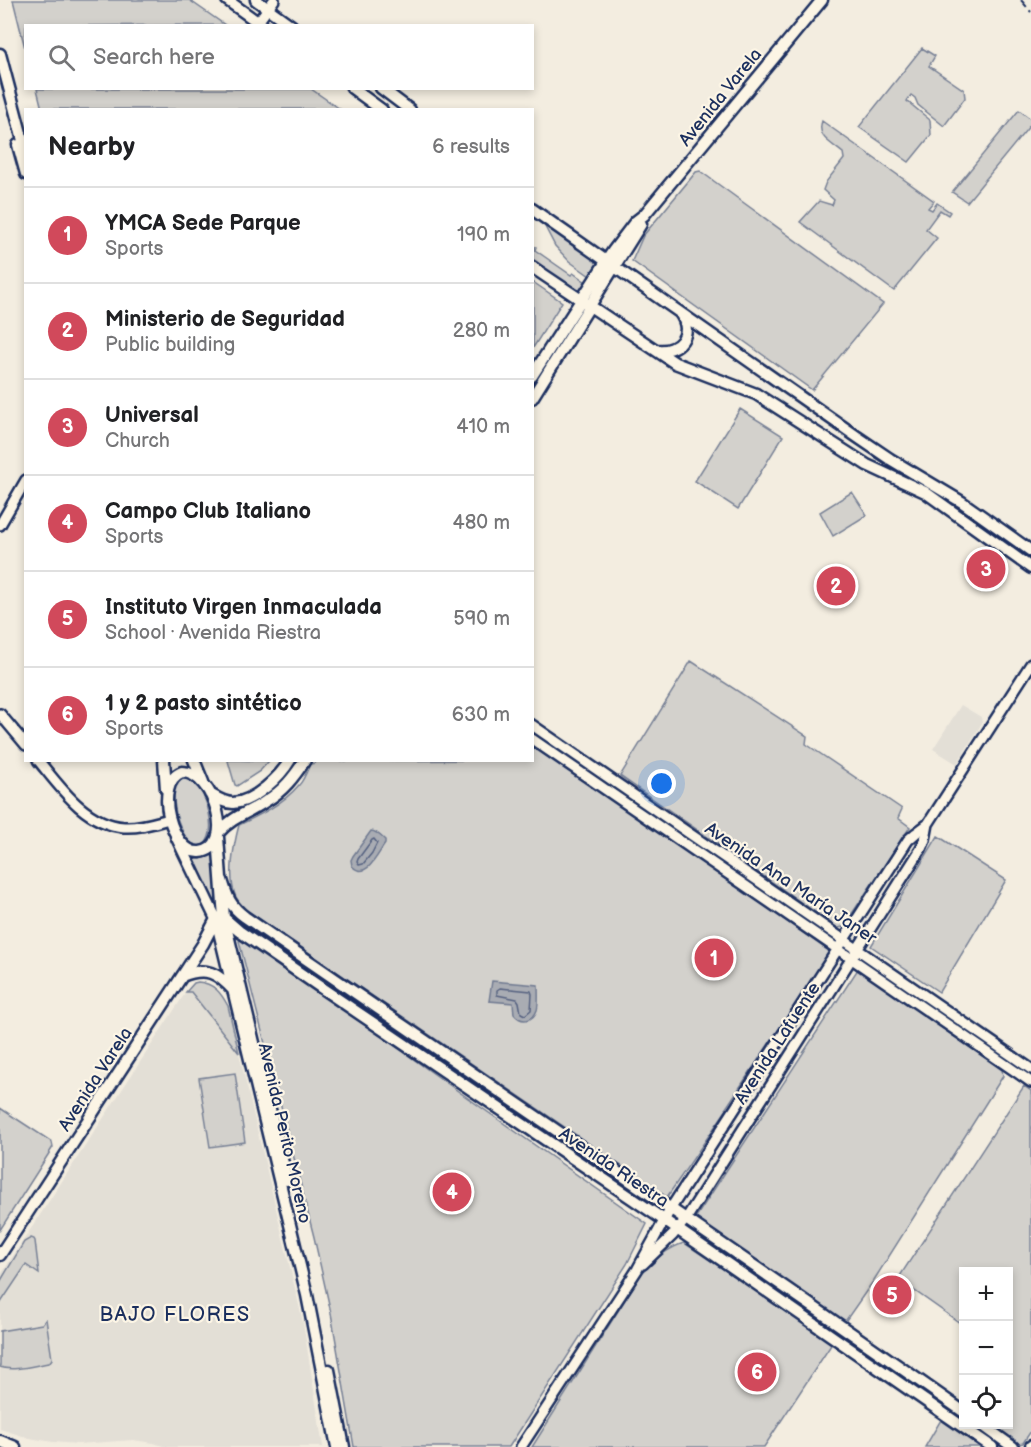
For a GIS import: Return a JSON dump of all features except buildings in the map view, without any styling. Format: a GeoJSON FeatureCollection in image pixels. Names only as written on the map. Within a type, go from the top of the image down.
{"type":"FeatureCollection","features":[{"type":"Feature","properties":{"kind":"main road"},"geometry":{"type":"LineString","coordinates":[[227,0],[260,24]]}},
{"type":"Feature","properties":{"kind":"main road"},"geometry":{"type":"LineString","coordinates":[[256,0],[272,4],[290,24]]}},
{"type":"Feature","properties":{"kind":"main road","name":"Avenida Varela"},"geometry":{"type":"LineString","coordinates":[[534,394],[586,303],[611,263],[640,227],[644,215],[822,0]]}},
{"type":"Feature","properties":{"kind":"main road"},"geometry":{"type":"LineString","coordinates":[[0,54],[24,144]]}},
{"type":"Feature","properties":{"kind":"main road"},"geometry":{"type":"LineString","coordinates":[[0,75],[24,166]]}},
{"type":"Feature","properties":{"kind":"main road"},"geometry":{"type":"LineString","coordinates":[[355,90],[379,108]]}},
{"type":"Feature","properties":{"kind":"main road"},"geometry":{"type":"LineString","coordinates":[[384,90],[407,108]]}},
{"type":"Feature","properties":{"kind":"main road"},"geometry":{"type":"LineString","coordinates":[[534,209],[856,436],[962,502],[1031,551]]}},
{"type":"Feature","properties":{"kind":"main road"},"geometry":{"type":"LineString","coordinates":[[534,268],[683,367],[756,394],[860,461],[929,495],[1031,568]]}},
{"type":"Feature","properties":{"kind":"main road","name":"Avenida Varela"},"geometry":{"type":"LineString","coordinates":[[534,373],[586,303]]}},
{"type":"Feature","properties":{"kind":"main road"},"geometry":{"type":"LineString","coordinates":[[653,349],[666,351],[682,342],[686,329],[685,321],[676,310]]}},
{"type":"Feature","properties":{"kind":"main road"},"geometry":{"type":"LineString","coordinates":[[164,762],[169,819],[176,836],[187,848],[199,852],[215,844],[219,834],[231,820],[268,800],[282,789],[304,762]]}},
{"type":"Feature","properties":{"kind":"main road"},"geometry":{"type":"LineString","coordinates":[[195,762],[218,818],[219,834]]}},
{"type":"Feature","properties":{"kind":"main road"},"geometry":{"type":"LineString","coordinates":[[167,796],[172,779],[182,772],[192,773],[222,801],[232,803],[242,801],[269,785],[289,762]]}},
{"type":"Feature","properties":{"kind":"main road","name":"Avenida Perito Moreno"},"geometry":{"type":"LineString","coordinates":[[219,834],[222,880],[220,918],[234,992],[307,1295],[337,1447]]}},
{"type":"Feature","properties":{"kind":"main road","name":"Avenida Perito Moreno"},"geometry":{"type":"LineString","coordinates":[[176,836],[229,938],[314,1296],[344,1447]]}},
{"type":"Feature","properties":{"kind":"main road","name":"Avenida Riestra"},"geometry":{"type":"LineString","coordinates":[[222,880],[229,901],[238,912],[959,1409]]}},
{"type":"Feature","properties":{"kind":"main road","name":"Avenida Varela"},"geometry":{"type":"LineString","coordinates":[[0,1256],[220,918]]}},
{"type":"Feature","properties":{"kind":"main road","name":"Avenida Riestra"},"geometry":{"type":"LineString","coordinates":[[220,918],[664,1220],[992,1447]]}},
{"type":"Feature","properties":{"kind":"main road"},"geometry":{"type":"LineString","coordinates":[[229,938],[232,932],[239,931]]}},
{"type":"Feature","properties":{"kind":"main road"},"geometry":{"type":"LineString","coordinates":[[182,976],[191,972],[210,972],[219,976],[234,992]]}},
{"type":"Feature","properties":{"kind":"main road"},"geometry":{"type":"LineString","coordinates":[[323,989],[332,977]]}},
{"type":"Feature","properties":{"kind":"main road"},"geometry":{"type":"LineString","coordinates":[[948,1416],[959,1409]]}},
{"type":"Feature","properties":{"kind":"main road"},"geometry":{"type":"LineString","coordinates":[[987,1429],[1013,1447]]}},
{"type":"Feature","properties":{"kind":"main road"},"geometry":{"type":"LineString","coordinates":[[0,1442],[15,1447]]}},
{"type":"Feature","properties":{"kind":"street"},"geometry":{"type":"LineString","coordinates":[[260,24],[272,4]]}},
{"type":"Feature","properties":{"kind":"street"},"geometry":{"type":"LineString","coordinates":[[0,525],[24,483]]}},
{"type":"Feature","properties":{"kind":"street","name":"Avenida Lafuente"},"geometry":{"type":"LineString","coordinates":[[521,1447],[637,1270],[664,1220],[908,840],[928,824],[1031,664]]}},
{"type":"Feature","properties":{"kind":"street"},"geometry":{"type":"LineString","coordinates":[[0,714],[24,743]]}},
{"type":"Feature","properties":{"kind":"street","name":"Avenida Ana María Janer"},"geometry":{"type":"LineString","coordinates":[[534,726],[1028,1067]]}},
{"type":"Feature","properties":{"kind":"street"},"geometry":{"type":"LineString","coordinates":[[542,746],[550,744],[551,738]]}},
{"type":"Feature","properties":{"kind":"street","name":"Avenida Ana María Janer"},"geometry":{"type":"LineString","coordinates":[[534,740],[1031,1082]]}},
{"type":"Feature","properties":{"kind":"street"},"geometry":{"type":"LineString","coordinates":[[40,762],[79,806],[102,821],[123,827],[134,827],[169,819]]}},
{"type":"Feature","properties":{"kind":"street","name":"Avenida Lafuente"},"geometry":{"type":"LineString","coordinates":[[637,1270],[678,1230],[686,1219],[921,849],[928,824]]}},
{"type":"Feature","properties":{"kind":"street"},"geometry":{"type":"LineString","coordinates":[[1020,1074],[1028,1067]]}},
{"type":"Feature","properties":{"kind":"shaded area"},"geometry":{"type":"Polygon","coordinates":[[[13,0],[189,0],[224,24],[24,24],[24,44],[13,0]]]}},
{"type":"Feature","properties":{"kind":"shaded area"},"geometry":{"type":"Polygon","coordinates":[[[922,48],[935,56],[929,66],[964,90],[965,98],[944,126],[918,105],[911,95],[907,101],[930,120],[931,135],[909,162],[859,127],[922,48]]]}},
{"type":"Feature","properties":{"kind":"shaded area"},"geometry":{"type":"Polygon","coordinates":[[[37,90],[312,90],[339,108],[42,108],[37,90]]]}},
{"type":"Feature","properties":{"kind":"shaded area"},"geometry":{"type":"Polygon","coordinates":[[[1019,110],[1031,119],[1031,124],[967,202],[952,192],[1019,110]]]}},
{"type":"Feature","properties":{"kind":"shaded area"},"geometry":{"type":"Polygon","coordinates":[[[822,121],[934,201],[928,208],[932,210],[937,203],[950,212],[948,215],[940,210],[926,229],[937,238],[894,291],[800,222],[819,201],[832,205],[834,200],[823,190],[826,182],[844,159],[843,153],[823,136],[822,121]]]}},
{"type":"Feature","properties":{"kind":"shaded area"},"geometry":{"type":"Polygon","coordinates":[[[700,171],[883,304],[812,390],[632,261],[643,236],[696,172],[700,171]]]}},
{"type":"Feature","properties":{"kind":"shaded area"},"geometry":{"type":"Polygon","coordinates":[[[542,221],[599,263],[590,276],[569,261],[555,246],[542,221]]]}},
{"type":"Feature","properties":{"kind":"shaded area"},"geometry":{"type":"Polygon","coordinates":[[[534,246],[535,250],[571,275],[573,273],[586,282],[579,294],[534,260],[534,246]]]}},
{"type":"Feature","properties":{"kind":"shaded area"},"geometry":{"type":"Polygon","coordinates":[[[534,283],[562,302],[534,346],[534,283]]]}},
{"type":"Feature","properties":{"kind":"shaded area"},"geometry":{"type":"Polygon","coordinates":[[[740,409],[783,436],[738,509],[695,481],[740,409]]]}},
{"type":"Feature","properties":{"kind":"shaded area"},"geometry":{"type":"Polygon","coordinates":[[[852,492],[867,515],[833,536],[820,512],[852,492]]]}},
{"type":"Feature","properties":{"kind":"shaded area"},"geometry":{"type":"Polygon","coordinates":[[[691,661],[807,736],[806,744],[902,809],[898,818],[910,827],[843,927],[838,928],[620,776],[691,661]]]}},
{"type":"Feature","properties":{"kind":"shaded area"},"geometry":{"type":"Polygon","coordinates":[[[961,705],[981,717],[982,723],[957,764],[933,749],[961,705]]]}},
{"type":"Feature","properties":{"kind":"shaded area"},"geometry":{"type":"Polygon","coordinates":[[[534,745],[830,952],[667,1197],[245,909],[233,890],[232,881],[232,861],[239,825],[286,798],[301,783],[310,764],[534,762],[534,745]]]}},
{"type":"Feature","properties":{"kind":"shaded area"},"geometry":{"type":"Polygon","coordinates":[[[229,762],[268,762],[260,771],[237,786],[229,762]]]}},
{"type":"Feature","properties":{"kind":"shaded area"},"geometry":{"type":"Polygon","coordinates":[[[188,778],[200,790],[209,812],[210,833],[207,841],[196,847],[184,833],[174,802],[175,785],[182,779],[188,778]]]}},
{"type":"Feature","properties":{"kind":"shaded area"},"geometry":{"type":"Polygon","coordinates":[[[938,836],[1006,880],[939,992],[871,946],[938,836]]]}},
{"type":"Feature","properties":{"kind":"shaded area"},"geometry":{"type":"Polygon","coordinates":[[[215,849],[220,905],[218,911],[211,902],[189,858],[201,859],[215,849]]]}},
{"type":"Feature","properties":{"kind":"shaded area"},"geometry":{"type":"Polygon","coordinates":[[[245,938],[647,1224],[627,1264],[509,1447],[354,1447],[331,1313],[314,1237],[239,941],[245,938]]]}},
{"type":"Feature","properties":{"kind":"shaded area"},"geometry":{"type":"Polygon","coordinates":[[[858,969],[1002,1070],[1003,1076],[874,1280],[844,1323],[694,1220],[858,969]]]}},
{"type":"Feature","properties":{"kind":"shaded area"},"geometry":{"type":"Polygon","coordinates":[[[198,982],[213,987],[228,1006],[239,1053],[191,992],[186,992],[198,982]]]}},
{"type":"Feature","properties":{"kind":"shaded area"},"geometry":{"type":"Polygon","coordinates":[[[186,992],[191,992],[239,1053],[303,1322],[323,1447],[166,1447],[133,1440],[78,1444],[29,1438],[0,1429],[0,1276],[186,992]]]}},
{"type":"Feature","properties":{"kind":"shaded area"},"geometry":{"type":"Polygon","coordinates":[[[235,1073],[245,1142],[210,1147],[199,1078],[235,1073]]]}},
{"type":"Feature","properties":{"kind":"shaded area"},"geometry":{"type":"Polygon","coordinates":[[[1024,1086],[1031,1091],[1031,1431],[1023,1443],[1019,1444],[996,1429],[1013,1429],[1013,1267],[959,1267],[959,1322],[898,1279],[1024,1086]]]}},
{"type":"Feature","properties":{"kind":"shaded area"},"geometry":{"type":"Polygon","coordinates":[[[0,1108],[52,1142],[53,1147],[0,1230],[0,1108]]]}},
{"type":"Feature","properties":{"kind":"shaded area"},"geometry":{"type":"Polygon","coordinates":[[[689,1225],[839,1329],[836,1334],[686,1231],[689,1225]]]}},
{"type":"Feature","properties":{"kind":"shaded area"},"geometry":{"type":"Polygon","coordinates":[[[31,1238],[35,1241],[39,1274],[26,1265],[0,1304],[0,1282],[24,1242],[31,1238]]]}},
{"type":"Feature","properties":{"kind":"shaded area"},"geometry":{"type":"Polygon","coordinates":[[[684,1243],[833,1342],[764,1447],[532,1447],[642,1273],[667,1251],[684,1243]]]}},
{"type":"Feature","properties":{"kind":"shaded area"},"geometry":{"type":"Polygon","coordinates":[[[46,1319],[52,1359],[49,1363],[18,1368],[0,1367],[0,1331],[42,1324],[46,1319]]]}},
{"type":"Feature","properties":{"kind":"shaded area"},"geometry":{"type":"Polygon","coordinates":[[[856,1342],[959,1413],[959,1421],[852,1346],[856,1342]]]}},
{"type":"Feature","properties":{"kind":"shaded area"},"geometry":{"type":"Polygon","coordinates":[[[942,1418],[982,1447],[925,1447],[942,1418]]]}},
{"type":"Feature","properties":{"kind":"water"},"geometry":{"type":"Polygon","coordinates":[[[371,831],[382,837],[385,844],[371,865],[366,869],[357,870],[352,866],[351,860],[371,831]]]}},
{"type":"Feature","properties":{"kind":"water"},"geometry":{"type":"Polygon","coordinates":[[[492,981],[538,985],[538,1004],[533,1017],[523,1020],[517,1017],[514,1014],[513,1003],[489,1001],[492,981]]]}},
{"type":"Feature","properties":{"kind":"railway"},"geometry":{"type":"LineString","coordinates":[[1021,0],[1031,12]]}},
{"type":"Feature","properties":{"kind":"place","name":"Universal"},"geometry":{"type":"Point","coordinates":[986,569]}},
{"type":"Feature","properties":{"kind":"place","name":"Ministerio de Seguridad"},"geometry":{"type":"Point","coordinates":[836,586]}},
{"type":"Feature","properties":{"kind":"place","name":"YMCA Sede Parque"},"geometry":{"type":"Point","coordinates":[714,958]}},
{"type":"Feature","properties":{"kind":"place","name":"Campo Club Italiano"},"geometry":{"type":"Point","coordinates":[452,1192]}},
{"type":"Feature","properties":{"kind":"place","name":"Instituto Virgen Inmaculada"},"geometry":{"type":"Point","coordinates":[892,1295]}},
{"type":"Feature","properties":{"kind":"place","name":"1 y 2 pasto sintético"},"geometry":{"type":"Point","coordinates":[757,1372]}},
{"type":"Feature","properties":{"kind":"district","name":"BAJO FLORES"},"geometry":{"type":"Point","coordinates":[175,1314]}}]}
